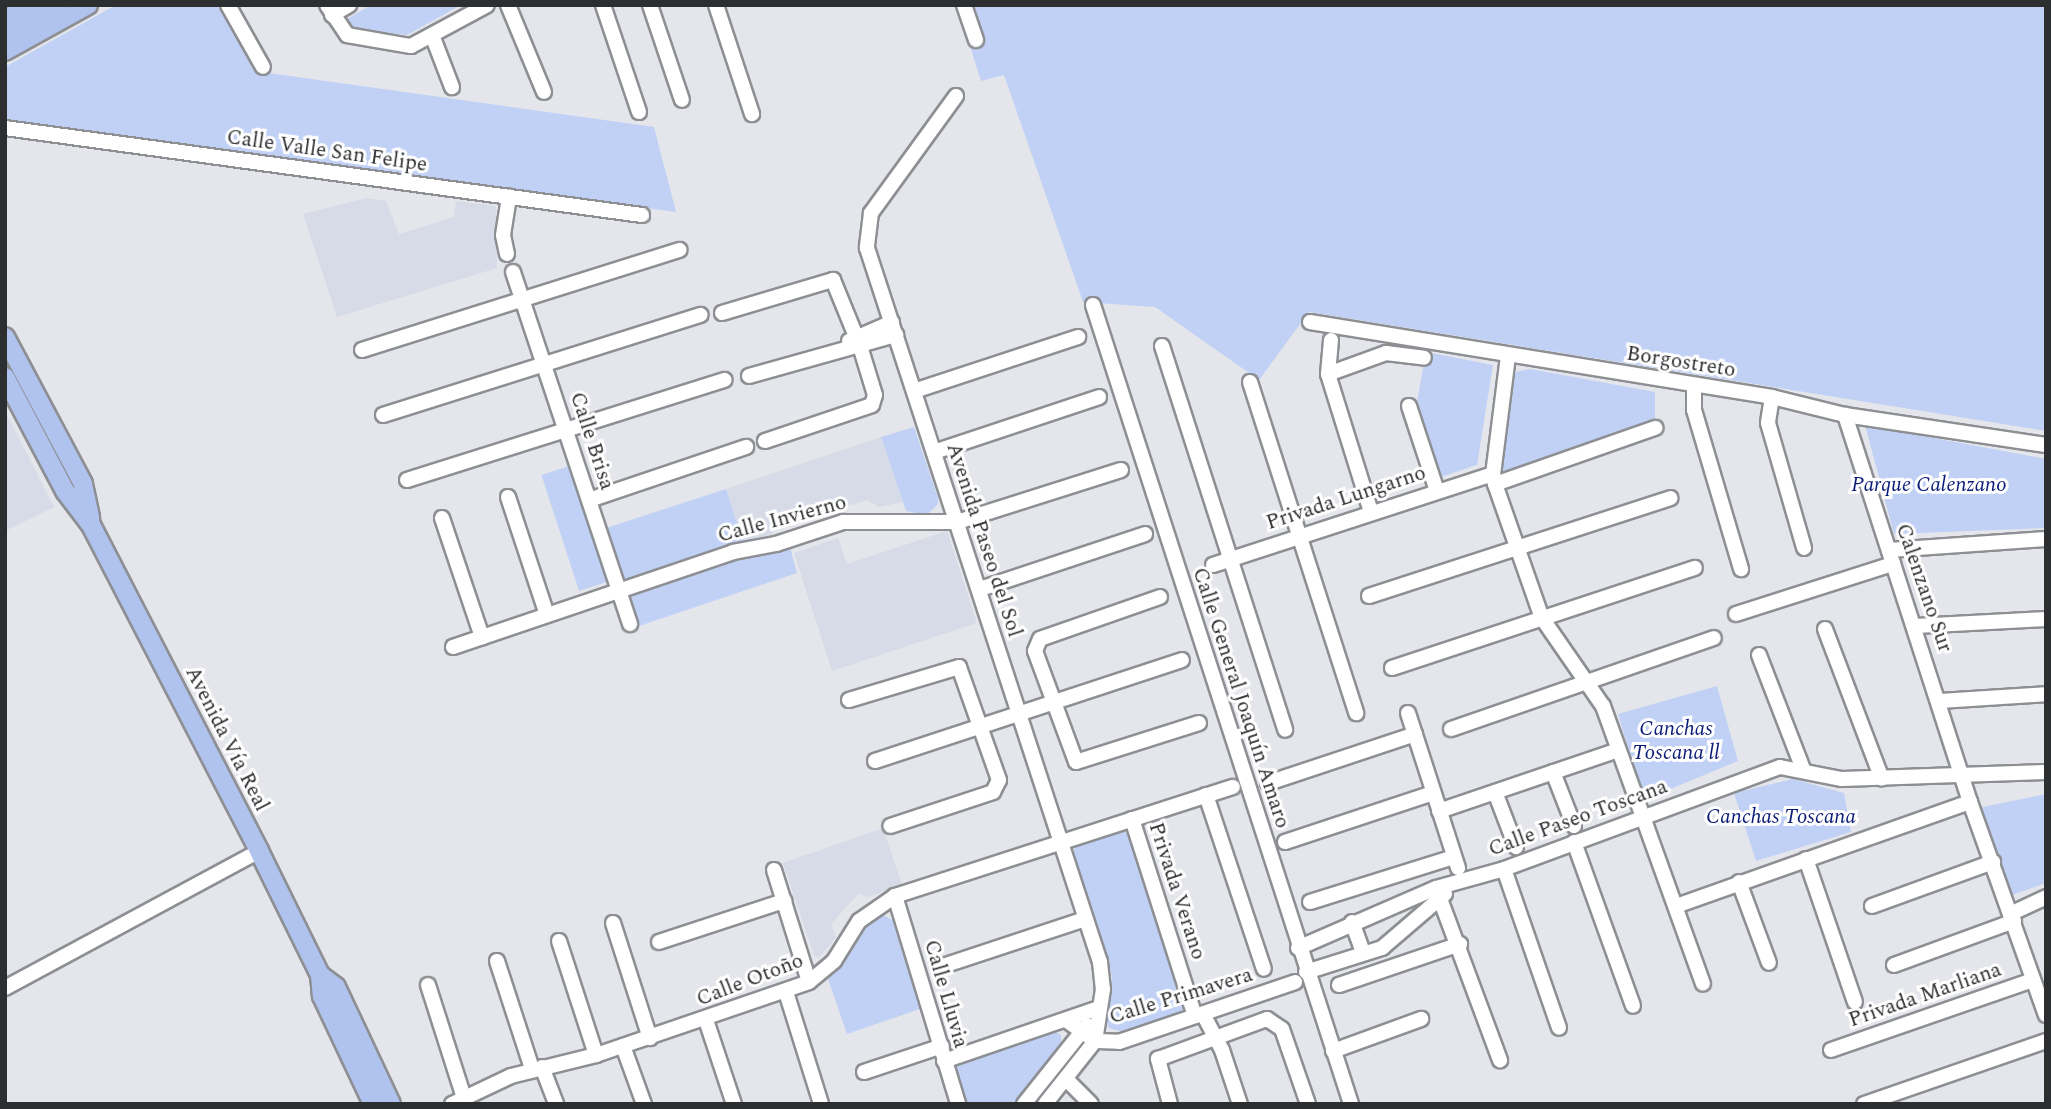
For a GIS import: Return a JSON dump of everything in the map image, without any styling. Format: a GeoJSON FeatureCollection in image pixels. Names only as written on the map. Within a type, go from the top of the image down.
{"type":"FeatureCollection","features":[{"type":"Feature","properties":{"kind":"main road"},"geometry":{"type":"LineString","coordinates":[[5,19],[30,5]]}},
{"type":"Feature","properties":{"kind":"main road"},"geometry":{"type":"LineString","coordinates":[[5,34],[56,5]]}},
{"type":"Feature","properties":{"kind":"main road"},"geometry":{"type":"LineString","coordinates":[[5,51],[84,6]]}},
{"type":"Feature","properties":{"kind":"main road","name":"Avenida Vía Real"},"geometry":{"type":"LineString","coordinates":[[5,337],[83,484],[91,525]]}},
{"type":"Feature","properties":{"kind":"main road","name":"Avenida Vía Real"},"geometry":{"type":"LineString","coordinates":[[5,377],[65,491],[91,525],[320,975]]}},
{"type":"Feature","properties":{"kind":"main road"},"geometry":{"type":"LineString","coordinates":[[320,975],[322,996],[373,1104]]}},
{"type":"Feature","properties":{"kind":"main road"},"geometry":{"type":"LineString","coordinates":[[320,975],[336,988],[391,1104]]}},
{"type":"Feature","properties":{"kind":"street"},"geometry":{"type":"LineString","coordinates":[[228,5],[263,67]]}},
{"type":"Feature","properties":{"kind":"street"},"geometry":{"type":"LineString","coordinates":[[349,5],[329,10],[347,35],[411,46],[487,5]]}},
{"type":"Feature","properties":{"kind":"street"},"geometry":{"type":"LineString","coordinates":[[508,5],[544,92]]}},
{"type":"Feature","properties":{"kind":"street"},"geometry":{"type":"LineString","coordinates":[[603,5],[639,112]]}},
{"type":"Feature","properties":{"kind":"street"},"geometry":{"type":"LineString","coordinates":[[650,5],[682,100]]}},
{"type":"Feature","properties":{"kind":"street"},"geometry":{"type":"LineString","coordinates":[[716,5],[752,114]]}},
{"type":"Feature","properties":{"kind":"street"},"geometry":{"type":"LineString","coordinates":[[964,5],[976,40]]}},
{"type":"Feature","properties":{"kind":"street"},"geometry":{"type":"LineString","coordinates":[[432,35],[452,87]]}},
{"type":"Feature","properties":{"kind":"street","name":"Avenida Paseo del Sol"},"geometry":{"type":"LineString","coordinates":[[956,96],[872,213],[866,230],[867,248],[1100,962],[1103,989],[1097,1012],[1095,1041]]}},
{"type":"Feature","properties":{"kind":"street","name":"Calle Valle San Felipe"},"geometry":{"type":"LineString","coordinates":[[5,128],[642,215]]}},
{"type":"Feature","properties":{"kind":"street"},"geometry":{"type":"LineString","coordinates":[[507,254],[503,235],[509,197]]}},
{"type":"Feature","properties":{"kind":"street"},"geometry":{"type":"LineString","coordinates":[[362,350],[680,250]]}},
{"type":"Feature","properties":{"kind":"street","name":"Calle Brisa"},"geometry":{"type":"LineString","coordinates":[[513,272],[630,624]]}},
{"type":"Feature","properties":{"kind":"street"},"geometry":{"type":"LineString","coordinates":[[722,313],[833,280],[858,341],[876,401],[765,441]]}},
{"type":"Feature","properties":{"kind":"street","name":"Calle General Joaquín Amaro"},"geometry":{"type":"LineString","coordinates":[[1093,305],[1298,948],[1301,977],[1333,1051],[1351,1104]]}},
{"type":"Feature","properties":{"kind":"street"},"geometry":{"type":"LineString","coordinates":[[383,415],[701,315]]}},
{"type":"Feature","properties":{"kind":"street","name":"Borgostreto"},"geometry":{"type":"LineString","coordinates":[[1310,321],[1508,356],[1772,397],[1845,415],[2046,445]]}},
{"type":"Feature","properties":{"kind":"street"},"geometry":{"type":"LineString","coordinates":[[749,376],[843,348],[894,329]]}},
{"type":"Feature","properties":{"kind":"street"},"geometry":{"type":"LineString","coordinates":[[914,391],[1077,337]]}},
{"type":"Feature","properties":{"kind":"street"},"geometry":{"type":"LineString","coordinates":[[1331,341],[1328,374],[1371,512]]}},
{"type":"Feature","properties":{"kind":"street"},"geometry":{"type":"LineString","coordinates":[[1162,346],[1285,730]]}},
{"type":"Feature","properties":{"kind":"street"},"geometry":{"type":"LineString","coordinates":[[1328,374],[1386,352],[1424,358]]}},
{"type":"Feature","properties":{"kind":"street"},"geometry":{"type":"LineString","coordinates":[[1508,356],[1494,479],[1542,618],[1603,706],[1703,984]]}},
{"type":"Feature","properties":{"kind":"street"},"geometry":{"type":"LineString","coordinates":[[407,480],[725,380]]}},
{"type":"Feature","properties":{"kind":"street"},"geometry":{"type":"LineString","coordinates":[[1251,382],[1356,713]]}},
{"type":"Feature","properties":{"kind":"street"},"geometry":{"type":"LineString","coordinates":[[1694,385],[1694,410],[1741,569]]}},
{"type":"Feature","properties":{"kind":"street"},"geometry":{"type":"LineString","coordinates":[[934,452],[1099,397]]}},
{"type":"Feature","properties":{"kind":"street"},"geometry":{"type":"LineString","coordinates":[[1772,397],[1768,423],[1804,548]]}},
{"type":"Feature","properties":{"kind":"street"},"geometry":{"type":"LineString","coordinates":[[1409,406],[1437,491]]}},
{"type":"Feature","properties":{"kind":"street","name":"Calenzano Sur"},"geometry":{"type":"LineString","coordinates":[[1845,415],[1970,802],[2046,1015]]}},
{"type":"Feature","properties":{"kind":"street","name":"Privada Lungarno"},"geometry":{"type":"LineString","coordinates":[[1213,565],[1300,534],[1437,491],[1494,479],[1655,428]]}},
{"type":"Feature","properties":{"kind":"street"},"geometry":{"type":"LineString","coordinates":[[589,500],[746,447]]}},
{"type":"Feature","properties":{"kind":"street","name":"Calle Invierno"},"geometry":{"type":"LineString","coordinates":[[453,647],[733,552],[776,544],[843,522],[957,522],[1121,470]]}},
{"type":"Feature","properties":{"kind":"street"},"geometry":{"type":"LineString","coordinates":[[508,496],[547,615]]}},
{"type":"Feature","properties":{"kind":"street"},"geometry":{"type":"LineString","coordinates":[[1369,596],[1670,498]]}},
{"type":"Feature","properties":{"kind":"street"},"geometry":{"type":"LineString","coordinates":[[442,518],[482,637]]}},
{"type":"Feature","properties":{"kind":"street"},"geometry":{"type":"LineString","coordinates":[[980,589],[1145,534]]}},
{"type":"Feature","properties":{"kind":"street"},"geometry":{"type":"LineString","coordinates":[[1736,614],[1891,557],[2046,538]]}},
{"type":"Feature","properties":{"kind":"street"},"geometry":{"type":"LineString","coordinates":[[1392,668],[1695,568]]}},
{"type":"Feature","properties":{"kind":"street"},"geometry":{"type":"LineString","coordinates":[[1160,597],[1034,644],[1052,703],[1076,762],[1199,723]]}},
{"type":"Feature","properties":{"kind":"street"},"geometry":{"type":"LineString","coordinates":[[1915,626],[2046,619]]}},
{"type":"Feature","properties":{"kind":"street"},"geometry":{"type":"LineString","coordinates":[[1825,629],[1882,779]]}},
{"type":"Feature","properties":{"kind":"street"},"geometry":{"type":"LineString","coordinates":[[1451,729],[1714,638]]}},
{"type":"Feature","properties":{"kind":"street"},"geometry":{"type":"LineString","coordinates":[[1759,655],[1803,769]]}},
{"type":"Feature","properties":{"kind":"street"},"geometry":{"type":"LineString","coordinates":[[875,761],[1182,660]]}},
{"type":"Feature","properties":{"kind":"street"},"geometry":{"type":"LineString","coordinates":[[849,700],[960,667],[981,726],[999,786],[890,826]]}},
{"type":"Feature","properties":{"kind":"street"},"geometry":{"type":"LineString","coordinates":[[1939,701],[2046,694]]}},
{"type":"Feature","properties":{"kind":"street"},"geometry":{"type":"LineString","coordinates":[[1310,902],[1456,862],[1408,713]]}},
{"type":"Feature","properties":{"kind":"street"},"geometry":{"type":"LineString","coordinates":[[1268,783],[1415,734]]}},
{"type":"Feature","properties":{"kind":"street"},"geometry":{"type":"LineString","coordinates":[[1439,811],[1618,750]]}},
{"type":"Feature","properties":{"kind":"street","name":"Calle Paseo Toscana"},"geometry":{"type":"LineString","coordinates":[[1298,948],[1352,922],[1780,767],[1803,769],[1834,778],[1882,779],[2046,772]]}},
{"type":"Feature","properties":{"kind":"street"},"geometry":{"type":"LineString","coordinates":[[1553,772],[1574,826]]}},
{"type":"Feature","properties":{"kind":"street","name":"Calle Otoño"},"geometry":{"type":"LineString","coordinates":[[461,1102],[537,1068],[596,1055],[650,1038],[809,982],[834,961],[859,921],[895,896],[1233,787]]}},
{"type":"Feature","properties":{"kind":"street"},"geometry":{"type":"LineString","coordinates":[[1495,792],[1516,847]]}},
{"type":"Feature","properties":{"kind":"street"},"geometry":{"type":"LineString","coordinates":[[1285,842],[1433,793]]}},
{"type":"Feature","properties":{"kind":"street"},"geometry":{"type":"LineString","coordinates":[[1206,795],[1264,969]]}},
{"type":"Feature","properties":{"kind":"street"},"geometry":{"type":"LineString","coordinates":[[1676,906],[1970,802]]}},
{"type":"Feature","properties":{"kind":"street","name":"Privada Verano"},"geometry":{"type":"LineString","coordinates":[[1132,819],[1204,1013],[1219,1041],[1240,1104]]}},
{"type":"Feature","properties":{"kind":"street"},"geometry":{"type":"LineString","coordinates":[[1574,842],[1633,1006]]}},
{"type":"Feature","properties":{"kind":"street"},"geometry":{"type":"LineString","coordinates":[[5,988],[259,852]]}},
{"type":"Feature","properties":{"kind":"street"},"geometry":{"type":"LineString","coordinates":[[1806,859],[1855,1002]]}},
{"type":"Feature","properties":{"kind":"street"},"geometry":{"type":"LineString","coordinates":[[1872,906],[1993,862]]}},
{"type":"Feature","properties":{"kind":"street"},"geometry":{"type":"LineString","coordinates":[[1504,869],[1559,1028]]}},
{"type":"Feature","properties":{"kind":"street"},"geometry":{"type":"LineString","coordinates":[[774,870],[809,982]]}},
{"type":"Feature","properties":{"kind":"street"},"geometry":{"type":"LineString","coordinates":[[1740,882],[1769,962]]}},
{"type":"Feature","properties":{"kind":"street"},"geometry":{"type":"LineString","coordinates":[[1301,977],[1400,937],[1438,893],[1460,944],[1500,1060]]}},
{"type":"Feature","properties":{"kind":"street","name":"Calle Lluvia"},"geometry":{"type":"LineString","coordinates":[[895,896],[958,1104]]}},
{"type":"Feature","properties":{"kind":"street"},"geometry":{"type":"LineString","coordinates":[[1894,965],[2012,917],[2046,897]]}},
{"type":"Feature","properties":{"kind":"street"},"geometry":{"type":"LineString","coordinates":[[659,942],[784,901]]}},
{"type":"Feature","properties":{"kind":"street"},"geometry":{"type":"LineString","coordinates":[[940,967],[1085,919]]}},
{"type":"Feature","properties":{"kind":"street"},"geometry":{"type":"LineString","coordinates":[[1352,922],[1363,953]]}},
{"type":"Feature","properties":{"kind":"street"},"geometry":{"type":"LineString","coordinates":[[613,923],[650,1038]]}},
{"type":"Feature","properties":{"kind":"street"},"geometry":{"type":"LineString","coordinates":[[559,941],[596,1055]]}},
{"type":"Feature","properties":{"kind":"street"},"geometry":{"type":"LineString","coordinates":[[1339,985],[1460,944]]}},
{"type":"Feature","properties":{"kind":"street"},"geometry":{"type":"LineString","coordinates":[[497,961],[537,1068],[556,1104]]}},
{"type":"Feature","properties":{"kind":"street","name":"Calle Primavera"},"geometry":{"type":"LineString","coordinates":[[1066,1020],[1095,1041],[1119,1042],[1301,977]]}},
{"type":"Feature","properties":{"kind":"street","name":"Privada Marliana"},"geometry":{"type":"LineString","coordinates":[[1831,1050],[2033,980]]}},
{"type":"Feature","properties":{"kind":"street"},"geometry":{"type":"LineString","coordinates":[[428,985],[461,1102]]}},
{"type":"Feature","properties":{"kind":"street"},"geometry":{"type":"LineString","coordinates":[[786,992],[821,1104]]}},
{"type":"Feature","properties":{"kind":"street"},"geometry":{"type":"LineString","coordinates":[[864,1072],[943,1054],[1097,1012]]}},
{"type":"Feature","properties":{"kind":"street"},"geometry":{"type":"LineString","coordinates":[[1024,1104],[1097,1012]]}},
{"type":"Feature","properties":{"kind":"street"},"geometry":{"type":"LineString","coordinates":[[1170,1104],[1158,1059],[1219,1041],[1268,1019],[1276,1021],[1308,1104]]}},
{"type":"Feature","properties":{"kind":"street"},"geometry":{"type":"LineString","coordinates":[[1333,1051],[1421,1019]]}},
{"type":"Feature","properties":{"kind":"street"},"geometry":{"type":"LineString","coordinates":[[706,1020],[734,1104]]}},
{"type":"Feature","properties":{"kind":"street"},"geometry":{"type":"LineString","coordinates":[[1045,1104],[1095,1041]]}},
{"type":"Feature","properties":{"kind":"street"},"geometry":{"type":"LineString","coordinates":[[1864,1104],[2046,1041]]}},
{"type":"Feature","properties":{"kind":"street"},"geometry":{"type":"LineString","coordinates":[[623,1046],[644,1104]]}},
{"type":"Feature","properties":{"kind":"street"},"geometry":{"type":"LineString","coordinates":[[1066,1079],[1091,1104]]}},
{"type":"Feature","properties":{"kind":"shaded area"},"geometry":{"type":"Polygon","coordinates":[[[366,198],[386,201],[399,234],[454,217],[456,201],[496,206],[497,268],[337,317],[303,214],[366,198]]]}},
{"type":"Feature","properties":{"kind":"shaded area"},"geometry":{"type":"Polygon","coordinates":[[[5,411],[54,507],[5,531],[5,411]]]}},
{"type":"Feature","properties":{"kind":"shaded area"},"geometry":{"type":"Polygon","coordinates":[[[881,437],[903,502],[879,507],[867,500],[816,516],[814,511],[770,525],[773,534],[744,543],[726,489],[881,437]]]}},
{"type":"Feature","properties":{"kind":"shaded area"},"geometry":{"type":"Polygon","coordinates":[[[947,531],[977,623],[832,671],[794,553],[838,538],[847,564],[947,531]]]}},
{"type":"Feature","properties":{"kind":"shaded area"},"geometry":{"type":"Polygon","coordinates":[[[883,828],[902,885],[868,897],[858,894],[831,924],[836,937],[819,958],[814,955],[783,863],[883,828]]]}},
{"type":"Feature","properties":{"kind":"green space"},"geometry":{"type":"Polygon","coordinates":[[[116,5],[217,5],[254,71],[654,127],[676,212],[5,120],[5,67],[116,5]]]}},
{"type":"Feature","properties":{"kind":"green space"},"geometry":{"type":"Polygon","coordinates":[[[371,5],[461,5],[407,35],[352,28],[347,19],[371,5]]]}},
{"type":"Feature","properties":{"kind":"green space"},"geometry":{"type":"Polygon","coordinates":[[[957,5],[2046,5],[2046,431],[1309,312],[1259,380],[1155,307],[1083,302],[1004,75],[981,81],[957,5]]]}},
{"type":"Feature","properties":{"kind":"green space"},"geometry":{"type":"Polygon","coordinates":[[[1426,352],[1493,365],[1477,465],[1441,477],[1417,402],[1426,352]]]}},
{"type":"Feature","properties":{"kind":"green space"},"geometry":{"type":"Polygon","coordinates":[[[1530,369],[1655,392],[1655,422],[1501,472],[1511,382],[1516,372],[1530,369]]]}},
{"type":"Feature","properties":{"kind":"green space","name":"Parque Calenzano"},"geometry":{"type":"Polygon","coordinates":[[[1865,425],[2046,459],[2046,528],[1894,534],[1865,425]]]}},
{"type":"Feature","properties":{"kind":"green space"},"geometry":{"type":"Polygon","coordinates":[[[914,427],[938,498],[938,504],[927,515],[906,511],[881,437],[914,427]]]}},
{"type":"Feature","properties":{"kind":"green space"},"geometry":{"type":"Polygon","coordinates":[[[569,466],[607,582],[579,591],[541,475],[569,466]]]}},
{"type":"Feature","properties":{"kind":"green space"},"geometry":{"type":"Polygon","coordinates":[[[726,489],[744,543],[625,582],[607,528],[726,489]]]}},
{"type":"Feature","properties":{"kind":"green space"},"geometry":{"type":"Polygon","coordinates":[[[790,547],[797,573],[639,626],[628,596],[733,560],[790,547]]]}},
{"type":"Feature","properties":{"kind":"green space","name":"Canchas Toscana ll"},"geometry":{"type":"Polygon","coordinates":[[[1717,686],[1738,761],[1644,800],[1618,714],[1717,686]]]}},
{"type":"Feature","properties":{"kind":"green space","name":"Canchas Toscana"},"geometry":{"type":"Polygon","coordinates":[[[1793,779],[1844,793],[1851,832],[1756,861],[1734,793],[1793,779]]]}},
{"type":"Feature","properties":{"kind":"green space"},"geometry":{"type":"Polygon","coordinates":[[[2046,794],[2046,883],[2009,896],[1978,808],[2046,794]]]}},
{"type":"Feature","properties":{"kind":"green space"},"geometry":{"type":"Polygon","coordinates":[[[1123,831],[1129,834],[1185,1012],[1123,1032],[1109,1028],[1105,1018],[1112,976],[1072,853],[1076,846],[1123,831]]]}},
{"type":"Feature","properties":{"kind":"green space"},"geometry":{"type":"Polygon","coordinates":[[[883,915],[896,922],[923,1008],[847,1034],[828,979],[868,924],[883,915]]]}},
{"type":"Feature","properties":{"kind":"green space"},"geometry":{"type":"Polygon","coordinates":[[[1053,1030],[1061,1035],[1061,1047],[1016,1104],[966,1104],[954,1066],[957,1062],[1053,1030]]]}}]}
